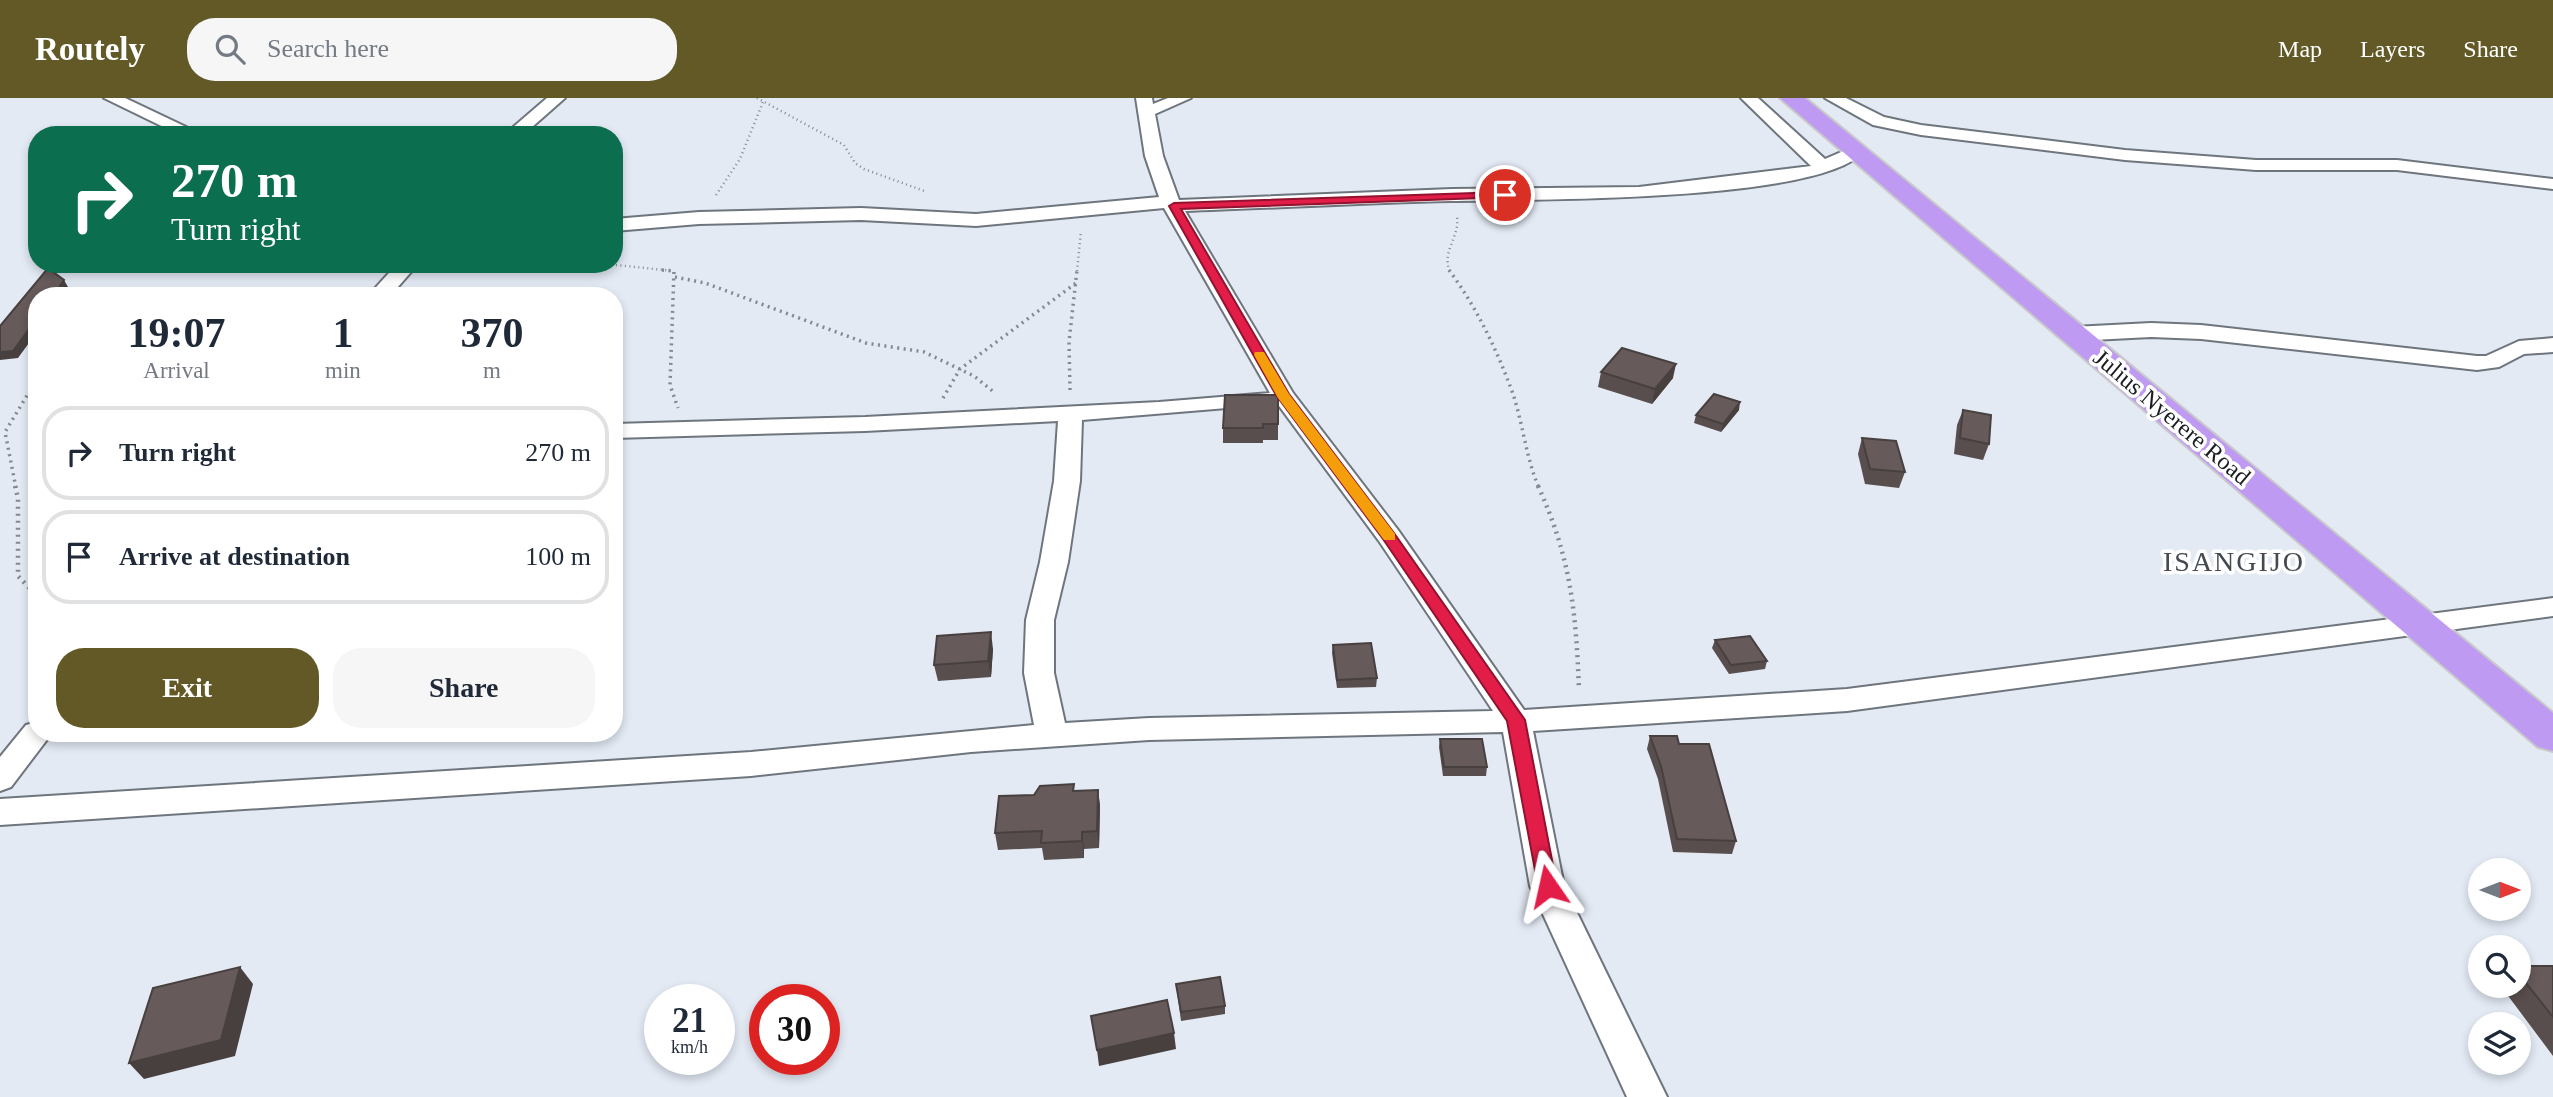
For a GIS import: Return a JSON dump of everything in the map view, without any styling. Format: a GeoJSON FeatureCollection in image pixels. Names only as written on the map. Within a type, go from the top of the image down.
{"type":"FeatureCollection","features":[{"type":"Feature","properties":{"kind":"highway","name":"Julius Nyerere Road"},"geometry":{"type":"LineString","coordinates":[[1791,98],[2553,736]]}},
{"type":"Feature","properties":{"kind":"street"},"geometry":{"type":"LineString","coordinates":[[112,98],[175,126]]}},
{"type":"Feature","properties":{"kind":"street"},"geometry":{"type":"LineString","coordinates":[[523,126],[557,98]]}},
{"type":"Feature","properties":{"kind":"street"},"geometry":{"type":"LineString","coordinates":[[1183,98],[1145,105],[1154,156],[1172,204],[1283,395],[1389,536],[1516,720],[1548,886],[1647,1097]]}},
{"type":"Feature","properties":{"kind":"street"},"geometry":{"type":"LineString","coordinates":[[1749,98],[1823,167]]}},
{"type":"Feature","properties":{"kind":"street"},"geometry":{"type":"LineString","coordinates":[[1833,98],[1879,121],[1921,130],[2125,155],[2220,163],[2398,165],[2553,184]]}},
{"type":"Feature","properties":{"kind":"street"},"geometry":{"type":"LineString","coordinates":[[623,224],[699,218],[861,214],[976,220],[1172,204],[1452,195],[1639,193],[1815,171],[1855,151]]}},
{"type":"Feature","properties":{"kind":"street"},"geometry":{"type":"LineString","coordinates":[[386,287],[400,273]]}},
{"type":"Feature","properties":{"kind":"street"},"geometry":{"type":"LineString","coordinates":[[2073,334],[2151,330],[2201,332],[2477,363],[2491,362],[2519,348],[2553,345]]}},
{"type":"Feature","properties":{"kind":"street"},"geometry":{"type":"LineString","coordinates":[[623,431],[912,422],[1159,409],[1283,395]]}},
{"type":"Feature","properties":{"kind":"street"},"geometry":{"type":"LineString","coordinates":[[1052,736],[1039,673],[1040,620],[1054,562],[1067,481],[1070,412]]}},
{"type":"Feature","properties":{"kind":"street"},"geometry":{"type":"LineString","coordinates":[[0,812],[751,764],[1149,729],[1516,720],[1847,700],[2553,607]]}},
{"type":"Feature","properties":{"kind":"street"},"geometry":{"type":"LineString","coordinates":[[0,779],[30,742]]}},
{"type":"Feature","properties":{"kind":"path"},"geometry":{"type":"LineString","coordinates":[[757,98],[844,145],[855,163],[864,169],[936,196],[976,220]]}},
{"type":"Feature","properties":{"kind":"path"},"geometry":{"type":"LineString","coordinates":[[699,218],[735,169],[753,117],[763,102]]}},
{"type":"Feature","properties":{"kind":"path"},"geometry":{"type":"LineString","coordinates":[[1452,195],[1458,225],[1447,249],[1448,269],[1471,300],[1513,396],[1537,484],[1558,530],[1577,629],[1581,717]]}},
{"type":"Feature","properties":{"kind":"path"},"geometry":{"type":"LineString","coordinates":[[1070,412],[1069,342],[1085,210]]}},
{"type":"Feature","properties":{"kind":"path"},"geometry":{"type":"LineString","coordinates":[[623,265],[674,271],[676,277],[670,385],[672,396],[688,428]]}},
{"type":"Feature","properties":{"kind":"path"},"geometry":{"type":"LineString","coordinates":[[676,277],[705,283],[866,343],[924,352],[960,369]]}},
{"type":"Feature","properties":{"kind":"path"},"geometry":{"type":"LineString","coordinates":[[912,422],[939,404],[960,369],[1076,283]]}},
{"type":"Feature","properties":{"kind":"path"},"geometry":{"type":"LineString","coordinates":[[28,394],[5,432],[6,448],[18,498],[18,576],[28,587]]}},
{"type":"Feature","properties":{"kind":"building"},"geometry":{"type":"Polygon","coordinates":[[[44,273],[55,273],[64,280],[59,287],[32,287],[44,273]]]}},
{"type":"Feature","properties":{"kind":"building"},"geometry":{"type":"Polygon","coordinates":[[[28,292],[28,330],[13,351],[0,352],[0,326],[28,292]]]}},
{"type":"Feature","properties":{"kind":"building"},"geometry":{"type":"Polygon","coordinates":[[[1622,348],[1676,364],[1655,389],[1601,372],[1622,348]]]}},
{"type":"Feature","properties":{"kind":"building"},"geometry":{"type":"Polygon","coordinates":[[[1714,394],[1740,402],[1723,424],[1696,415],[1714,394]]]}},
{"type":"Feature","properties":{"kind":"building"},"geometry":{"type":"Polygon","coordinates":[[[1225,395],[1278,395],[1278,424],[1263,424],[1263,428],[1223,428],[1225,395]]]}},
{"type":"Feature","properties":{"kind":"building"},"geometry":{"type":"Polygon","coordinates":[[[1963,410],[1991,415],[1989,444],[1960,438],[1963,410]]]}},
{"type":"Feature","properties":{"kind":"building"},"geometry":{"type":"Polygon","coordinates":[[[1862,438],[1896,441],[1905,472],[1870,469],[1862,438]]]}},
{"type":"Feature","properties":{"kind":"building"},"geometry":{"type":"Polygon","coordinates":[[[991,632],[988,661],[934,665],[937,636],[991,632]]]}},
{"type":"Feature","properties":{"kind":"building"},"geometry":{"type":"Polygon","coordinates":[[[1750,636],[1767,661],[1731,665],[1715,640],[1750,636]]]}},
{"type":"Feature","properties":{"kind":"building"},"geometry":{"type":"Polygon","coordinates":[[[1371,643],[1377,678],[1337,680],[1333,645],[1371,643]]]}},
{"type":"Feature","properties":{"kind":"building"},"geometry":{"type":"Polygon","coordinates":[[[1650,736],[1677,736],[1679,744],[1709,744],[1736,841],[1677,839],[1661,766],[1650,736]]]}},
{"type":"Feature","properties":{"kind":"building"},"geometry":{"type":"Polygon","coordinates":[[[1440,739],[1482,739],[1487,767],[1444,767],[1440,739]]]}},
{"type":"Feature","properties":{"kind":"building"},"geometry":{"type":"Polygon","coordinates":[[[1074,784],[1073,791],[1098,790],[1097,831],[1082,832],[1082,841],[1041,843],[1042,831],[995,833],[999,796],[1034,795],[1040,786],[1074,784]]]}},
{"type":"Feature","properties":{"kind":"building"},"geometry":{"type":"Polygon","coordinates":[[[2531,966],[2553,966],[2553,1017],[2531,989],[2531,966]]]}},
{"type":"Feature","properties":{"kind":"building"},"geometry":{"type":"Polygon","coordinates":[[[240,967],[221,1040],[129,1063],[153,988],[240,967]]]}},
{"type":"Feature","properties":{"kind":"building"},"geometry":{"type":"Polygon","coordinates":[[[1220,977],[1225,1006],[1181,1012],[1176,984],[1220,977]]]}},
{"type":"Feature","properties":{"kind":"building"},"geometry":{"type":"Polygon","coordinates":[[[1167,1000],[1174,1033],[1097,1050],[1091,1016],[1167,1000]]]}},
{"type":"Feature","properties":{"kind":"slow traffic"},"geometry":{"type":"LineString","coordinates":[[1260,355],[1283,395],[1389,537]]}},
{"type":"Feature","properties":{"kind":"district","name":"ISANGIJO"},"geometry":{"type":"Point","coordinates":[2234,561]}},
{"type":"Feature","properties":{"kind":"route"},"geometry":{"type":"LineString","coordinates":[[1505,195],[1174,206],[1283,395],[1389,536],[1516,720],[1548,886]]}}]}
